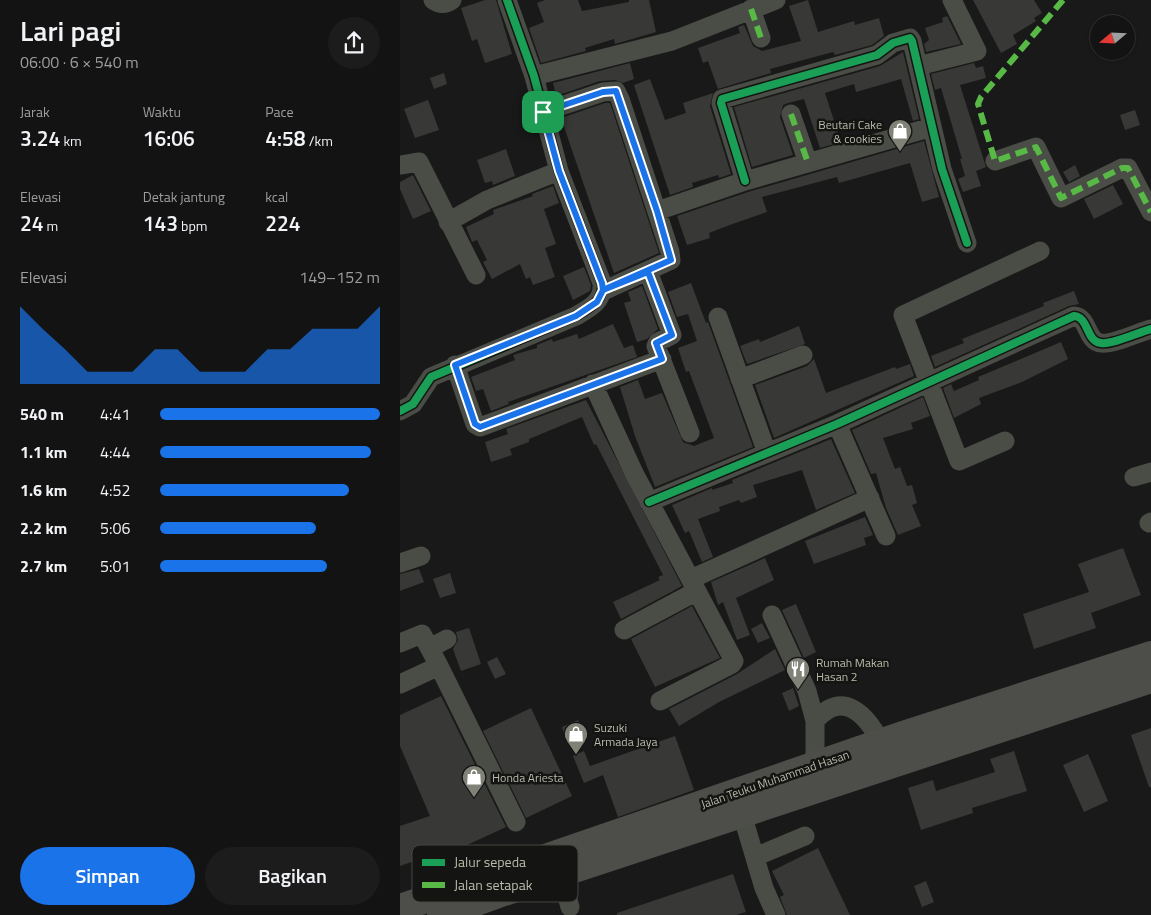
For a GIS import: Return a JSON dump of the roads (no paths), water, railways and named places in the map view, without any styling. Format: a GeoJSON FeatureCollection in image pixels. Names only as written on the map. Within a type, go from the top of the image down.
{"type":"FeatureCollection","features":[{"type":"Feature","properties":{"kind":"highway","name":"Jalan Teuku Muhammad Hasan"},"geometry":{"type":"LineString","coordinates":[[578,869],[742,814],[898,745],[1151,655]]}},
{"type":"Feature","properties":{"kind":"highway","name":"Jalan Teuku Muhammad Hasan"},"geometry":{"type":"LineString","coordinates":[[566,845],[815,766],[1151,679]]}},
{"type":"Feature","properties":{"kind":"highway","name":"Jalan Teuku Muhammad Hasan"},"geometry":{"type":"LineString","coordinates":[[424,909],[438,902]]}},
{"type":"Feature","properties":{"kind":"highway","name":"Jalan Teuku Muhammad Hasan"},"geometry":{"type":"LineString","coordinates":[[424,909],[452,902]]}},
{"type":"Feature","properties":{"kind":"street"},"geometry":{"type":"LineString","coordinates":[[433,0],[438,4],[446,4],[452,0]]}},
{"type":"Feature","properties":{"kind":"street"},"geometry":{"type":"LineString","coordinates":[[507,0],[534,76],[559,171],[596,266],[603,290]]}},
{"type":"Feature","properties":{"kind":"street"},"geometry":{"type":"LineString","coordinates":[[534,76],[672,41],[776,0]]}},
{"type":"Feature","properties":{"kind":"street"},"geometry":{"type":"LineString","coordinates":[[918,66],[977,51],[952,0]]}},
{"type":"Feature","properties":{"kind":"street"},"geometry":{"type":"LineString","coordinates":[[751,9],[760,38]]}},
{"type":"Feature","properties":{"kind":"street"},"geometry":{"type":"LineString","coordinates":[[746,181],[721,103],[724,97],[877,55],[893,43],[910,38],[942,169],[967,243]]}},
{"type":"Feature","properties":{"kind":"street"},"geometry":{"type":"LineString","coordinates":[[400,411],[413,404],[431,377],[455,365],[576,316],[597,302],[603,290],[648,272],[671,260],[657,211],[616,91],[603,92],[543,112]]}},
{"type":"Feature","properties":{"kind":"street"},"geometry":{"type":"LineString","coordinates":[[791,114],[808,163]]}},
{"type":"Feature","properties":{"kind":"street"},"geometry":{"type":"LineString","coordinates":[[657,211],[844,151],[932,127]]}},
{"type":"Feature","properties":{"kind":"street"},"geometry":{"type":"LineString","coordinates":[[995,161],[1036,147],[1061,198],[1122,168],[1128,168],[1151,212]]}},
{"type":"Feature","properties":{"kind":"street"},"geometry":{"type":"LineString","coordinates":[[400,165],[419,162],[476,274]]}},
{"type":"Feature","properties":{"kind":"street"},"geometry":{"type":"LineString","coordinates":[[448,222],[488,200],[559,171]]}},
{"type":"Feature","properties":{"kind":"street"},"geometry":{"type":"LineString","coordinates":[[1005,441],[959,461],[903,315],[1040,251]]}},
{"type":"Feature","properties":{"kind":"street"},"geometry":{"type":"LineString","coordinates":[[648,272],[672,335],[656,343],[690,433]]}},
{"type":"Feature","properties":{"kind":"street"},"geometry":{"type":"LineString","coordinates":[[649,502],[837,424],[1074,316],[1082,320],[1094,340],[1103,344],[1151,328]]}},
{"type":"Feature","properties":{"kind":"street"},"geometry":{"type":"LineString","coordinates":[[718,317],[767,453]]}},
{"type":"Feature","properties":{"kind":"street"},"geometry":{"type":"LineString","coordinates":[[740,379],[803,355]]}},
{"type":"Feature","properties":{"kind":"street"},"geometry":{"type":"LineString","coordinates":[[455,365],[475,424],[480,427],[662,359]]}},
{"type":"Feature","properties":{"kind":"street"},"geometry":{"type":"LineString","coordinates":[[593,384],[649,502],[694,585],[733,663],[660,701]]}},
{"type":"Feature","properties":{"kind":"street"},"geometry":{"type":"LineString","coordinates":[[837,424],[886,536]]}},
{"type":"Feature","properties":{"kind":"street"},"geometry":{"type":"LineString","coordinates":[[624,630],[694,585],[870,498]]}},
{"type":"Feature","properties":{"kind":"street"},"geometry":{"type":"LineString","coordinates":[[400,563],[421,556]]}},
{"type":"Feature","properties":{"kind":"street"},"geometry":{"type":"LineString","coordinates":[[772,615],[807,691],[815,721],[815,766]]}},
{"type":"Feature","properties":{"kind":"street"},"geometry":{"type":"LineString","coordinates":[[400,643],[422,634],[516,822]]}},
{"type":"Feature","properties":{"kind":"street"},"geometry":{"type":"LineString","coordinates":[[430,648],[446,639]]}},
{"type":"Feature","properties":{"kind":"street"},"geometry":{"type":"LineString","coordinates":[[400,684],[439,666]]}},
{"type":"Feature","properties":{"kind":"street"},"geometry":{"type":"LineString","coordinates":[[815,721],[826,709],[837,706],[848,708],[860,713],[898,745]]}},
{"type":"Feature","properties":{"kind":"street"},"geometry":{"type":"LineString","coordinates":[[742,814],[764,888],[776,915]]}},
{"type":"Feature","properties":{"kind":"street"},"geometry":{"type":"LineString","coordinates":[[755,857],[805,836]]}},
{"type":"Feature","properties":{"kind":"street"},"geometry":{"type":"LineString","coordinates":[[569,902],[570,907]]}},
{"type":"Feature","properties":{"kind":"place","name":"Beutari Cake & cookies"},"geometry":{"type":"Point","coordinates":[900,152]}},
{"type":"Feature","properties":{"kind":"place","name":"Rumah Makan Hasan 2"},"geometry":{"type":"Point","coordinates":[798,690]}},
{"type":"Feature","properties":{"kind":"place","name":"Suzuki Armada Jaya"},"geometry":{"type":"Point","coordinates":[576,755]}},
{"type":"Feature","properties":{"kind":"place","name":"Honda Ariesta"},"geometry":{"type":"Point","coordinates":[474,798]}}]}
